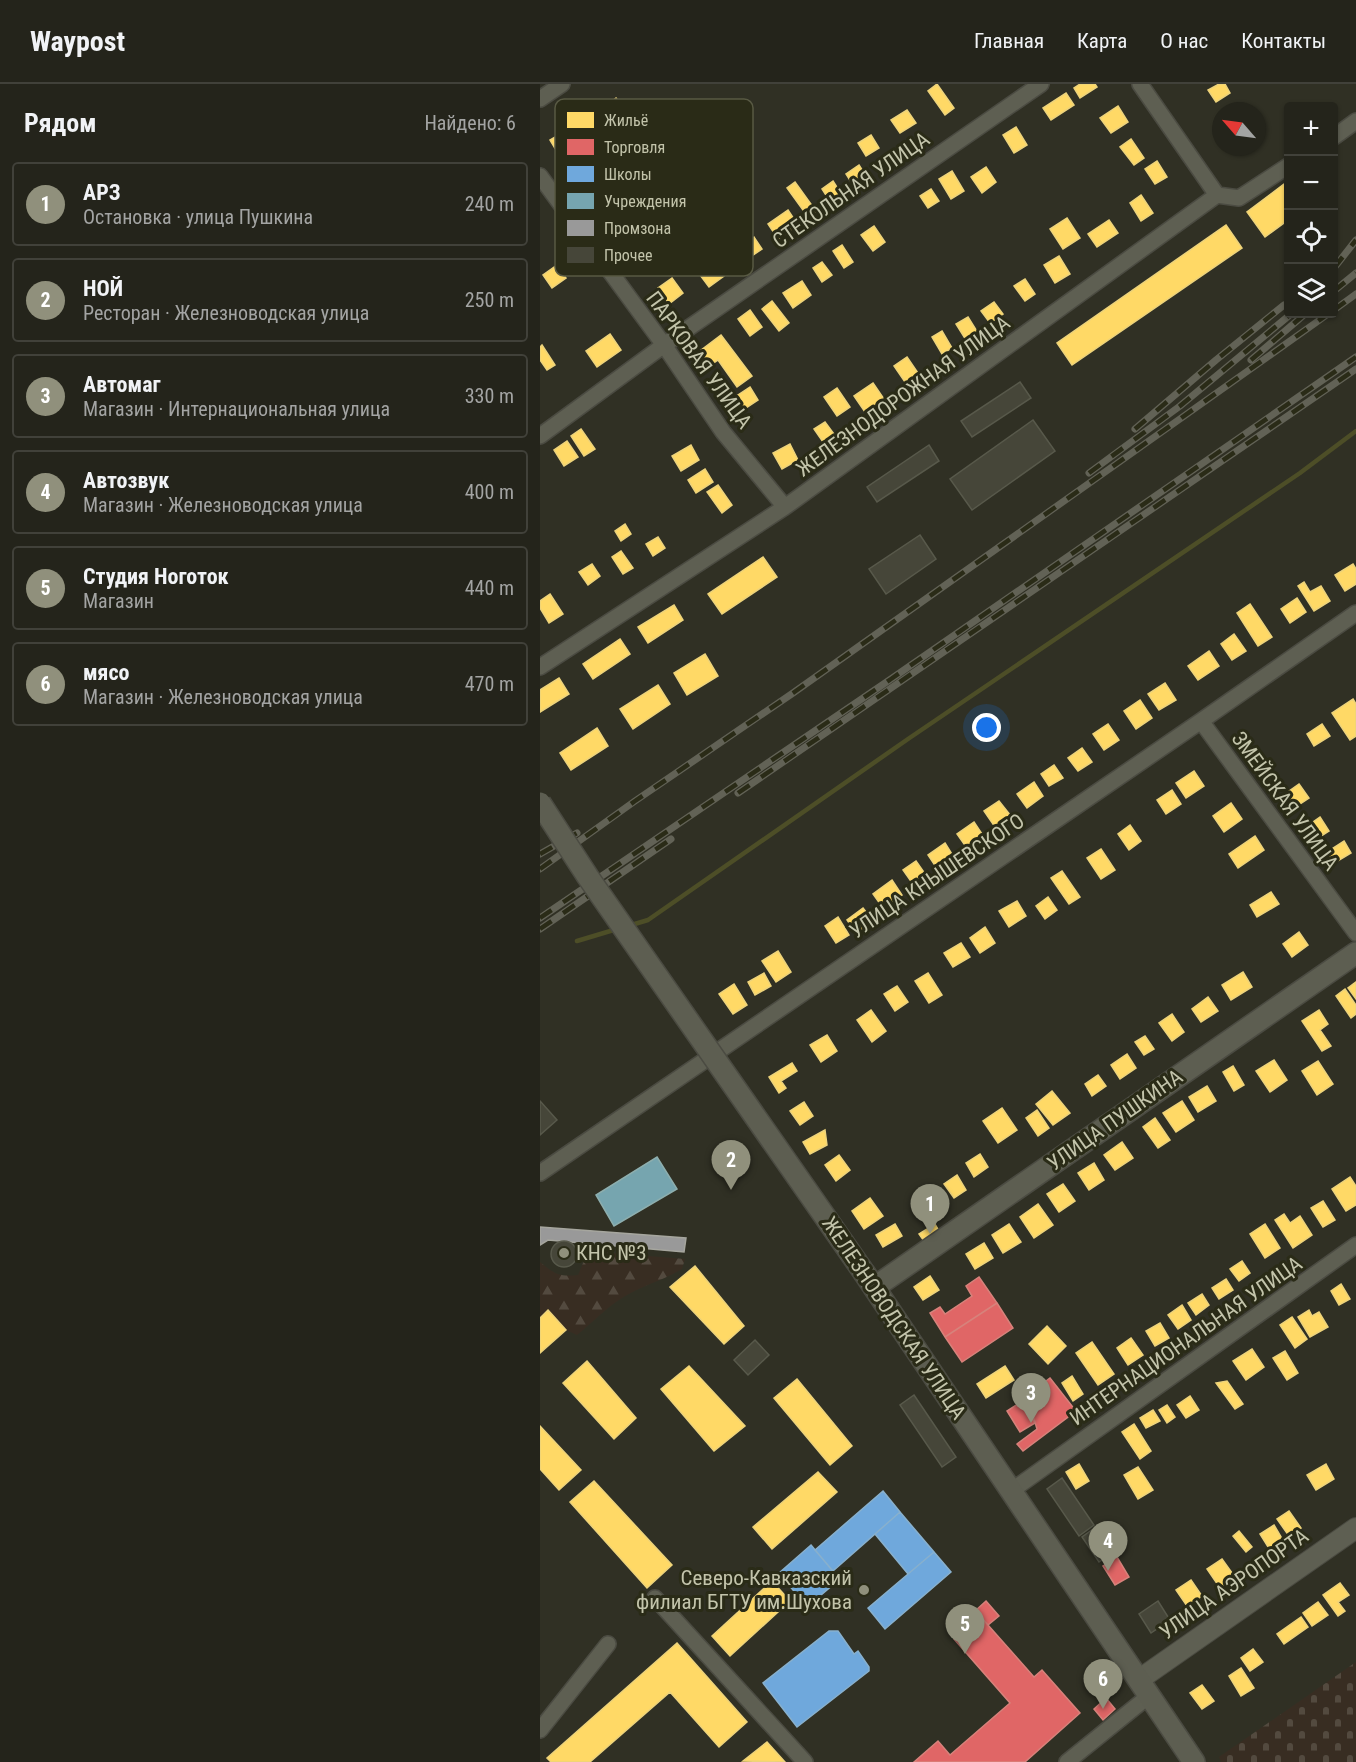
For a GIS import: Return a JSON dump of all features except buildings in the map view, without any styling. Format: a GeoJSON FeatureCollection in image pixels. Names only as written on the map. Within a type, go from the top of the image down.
{"type":"FeatureCollection","features":[{"type":"Feature","properties":{"kind":"main road","name":"ЖЕЛЕЗНОВОДСКАЯ УЛИЦА"},"geometry":{"type":"LineString","coordinates":[[540,803],[588,877],[870,1281],[1194,1762]]}},
{"type":"Feature","properties":{"kind":"main road","name":"УЛИЦА ПУШКИНА"},"geometry":{"type":"LineString","coordinates":[[870,1281],[1356,953]]}},
{"type":"Feature","properties":{"kind":"street"},"geometry":{"type":"LineString","coordinates":[[540,99],[562,84]]}},
{"type":"Feature","properties":{"kind":"street","name":"СТЕКОЛЬНАЯ УЛИЦА"},"geometry":{"type":"LineString","coordinates":[[540,436],[664,345],[1041,84]]}},
{"type":"Feature","properties":{"kind":"street"},"geometry":{"type":"LineString","coordinates":[[1140,84],[1217,195],[1239,198],[1284,169]]}},
{"type":"Feature","properties":{"kind":"street"},"geometry":{"type":"LineString","coordinates":[[1338,134],[1356,121]]}},
{"type":"Feature","properties":{"kind":"street","name":"ПАРКОВАЯ УЛИЦА"},"geometry":{"type":"LineString","coordinates":[[540,177],[555,197]]}},
{"type":"Feature","properties":{"kind":"street","name":"ЖЕЛЕЗНОДОРОЖНАЯ УЛИЦА"},"geometry":{"type":"LineString","coordinates":[[540,668],[786,507],[1217,195]]}},
{"type":"Feature","properties":{"kind":"street","name":"ПАРКОВАЯ УЛИЦА"},"geometry":{"type":"LineString","coordinates":[[613,276],[664,345],[723,432],[786,507]]}},
{"type":"Feature","properties":{"kind":"street","name":"УЛИЦА КНЫШЕВСКОГО"},"geometry":{"type":"LineString","coordinates":[[540,1173],[1356,613]]}},
{"type":"Feature","properties":{"kind":"street","name":"ЗМЕЙСКАЯ УЛИЦА"},"geometry":{"type":"LineString","coordinates":[[1201,721],[1356,933]]}},
{"type":"Feature","properties":{"kind":"street","name":"ИНТЕРНАЦИОНАЛЬНАЯ УЛИЦА"},"geometry":{"type":"LineString","coordinates":[[1011,1491],[1356,1245]]}},
{"type":"Feature","properties":{"kind":"street","name":"УЛИЦА АЭРОПОРТА"},"geometry":{"type":"LineString","coordinates":[[1145,1687],[1356,1528]]}},
{"type":"Feature","properties":{"kind":"street"},"geometry":{"type":"LineString","coordinates":[[655,1598],[805,1762]]}},
{"type":"Feature","properties":{"kind":"street"},"geometry":{"type":"LineString","coordinates":[[540,1730],[608,1644]]}},
{"type":"Feature","properties":{"kind":"street"},"geometry":{"type":"LineString","coordinates":[[1067,1762],[1145,1687]]}},
{"type":"Feature","properties":{"kind":"green space"},"geometry":{"type":"Polygon","coordinates":[[[588,1251],[685,1259],[682,1269],[622,1298],[577,1335],[566,1330],[548,1311],[540,1318],[540,1262],[557,1274],[578,1275],[588,1251]]]}},
{"type":"Feature","properties":{"kind":"green space"},"geometry":{"type":"Polygon","coordinates":[[[1356,1662],[1356,1762],[1221,1762],[1219,1757],[1356,1662]]]}},
{"type":"Feature","properties":{"kind":"waterway"},"geometry":{"type":"LineString","coordinates":[[628,926],[648,920],[908,739],[1300,473],[1356,431]]}},
{"type":"Feature","properties":{"kind":"waterway"},"geometry":{"type":"LineString","coordinates":[[577,941],[617,929]]}},
{"type":"Feature","properties":{"kind":"railway"},"geometry":{"type":"LineString","coordinates":[[1337,264],[1356,240]]}},
{"type":"Feature","properties":{"kind":"railway"},"geometry":{"type":"LineString","coordinates":[[1338,288],[1356,273]]}},
{"type":"Feature","properties":{"kind":"railway"},"geometry":{"type":"LineString","coordinates":[[1338,307],[1356,294]]}},
{"type":"Feature","properties":{"kind":"railway"},"geometry":{"type":"LineString","coordinates":[[1135,429],[1284,305]]}},
{"type":"Feature","properties":{"kind":"railway"},"geometry":{"type":"LineString","coordinates":[[1089,473],[1180,406],[1286,318]]}},
{"type":"Feature","properties":{"kind":"railway"},"geometry":{"type":"LineString","coordinates":[[1251,360],[1300,318]]}},
{"type":"Feature","properties":{"kind":"railway"},"geometry":{"type":"LineString","coordinates":[[540,869],[1322,318]]}},
{"type":"Feature","properties":{"kind":"railway"},"geometry":{"type":"LineString","coordinates":[[540,918],[891,679],[1356,357]]}},
{"type":"Feature","properties":{"kind":"railway"},"geometry":{"type":"LineString","coordinates":[[738,793],[1356,369]]}},
{"type":"Feature","properties":{"kind":"railway"},"geometry":{"type":"LineString","coordinates":[[540,854],[577,833]]}},
{"type":"Feature","properties":{"kind":"railway"},"geometry":{"type":"LineString","coordinates":[[540,929],[671,839]]}},
{"type":"Feature","properties":{"kind":"place","name":"НОЙ"},"geometry":{"type":"Point","coordinates":[731,1190]}},
{"type":"Feature","properties":{"kind":"place","name":"АРЗ"},"geometry":{"type":"Point","coordinates":[930,1234]}},
{"type":"Feature","properties":{"kind":"place","name":"КНС №3"},"geometry":{"type":"Point","coordinates":[564,1253]}},
{"type":"Feature","properties":{"kind":"place","name":"Автомаг"},"geometry":{"type":"Point","coordinates":[1031,1423]}},
{"type":"Feature","properties":{"kind":"place","name":"Автозвук"},"geometry":{"type":"Point","coordinates":[1108,1571]}},
{"type":"Feature","properties":{"kind":"place","name":"Северо-Кавказский филиал БГТУ им.Шухова"},"geometry":{"type":"Point","coordinates":[864,1590]}},
{"type":"Feature","properties":{"kind":"place","name":"Студия Ноготок"},"geometry":{"type":"Point","coordinates":[965,1654]}},
{"type":"Feature","properties":{"kind":"place","name":"мясо"},"geometry":{"type":"Point","coordinates":[1103,1709]}}]}
